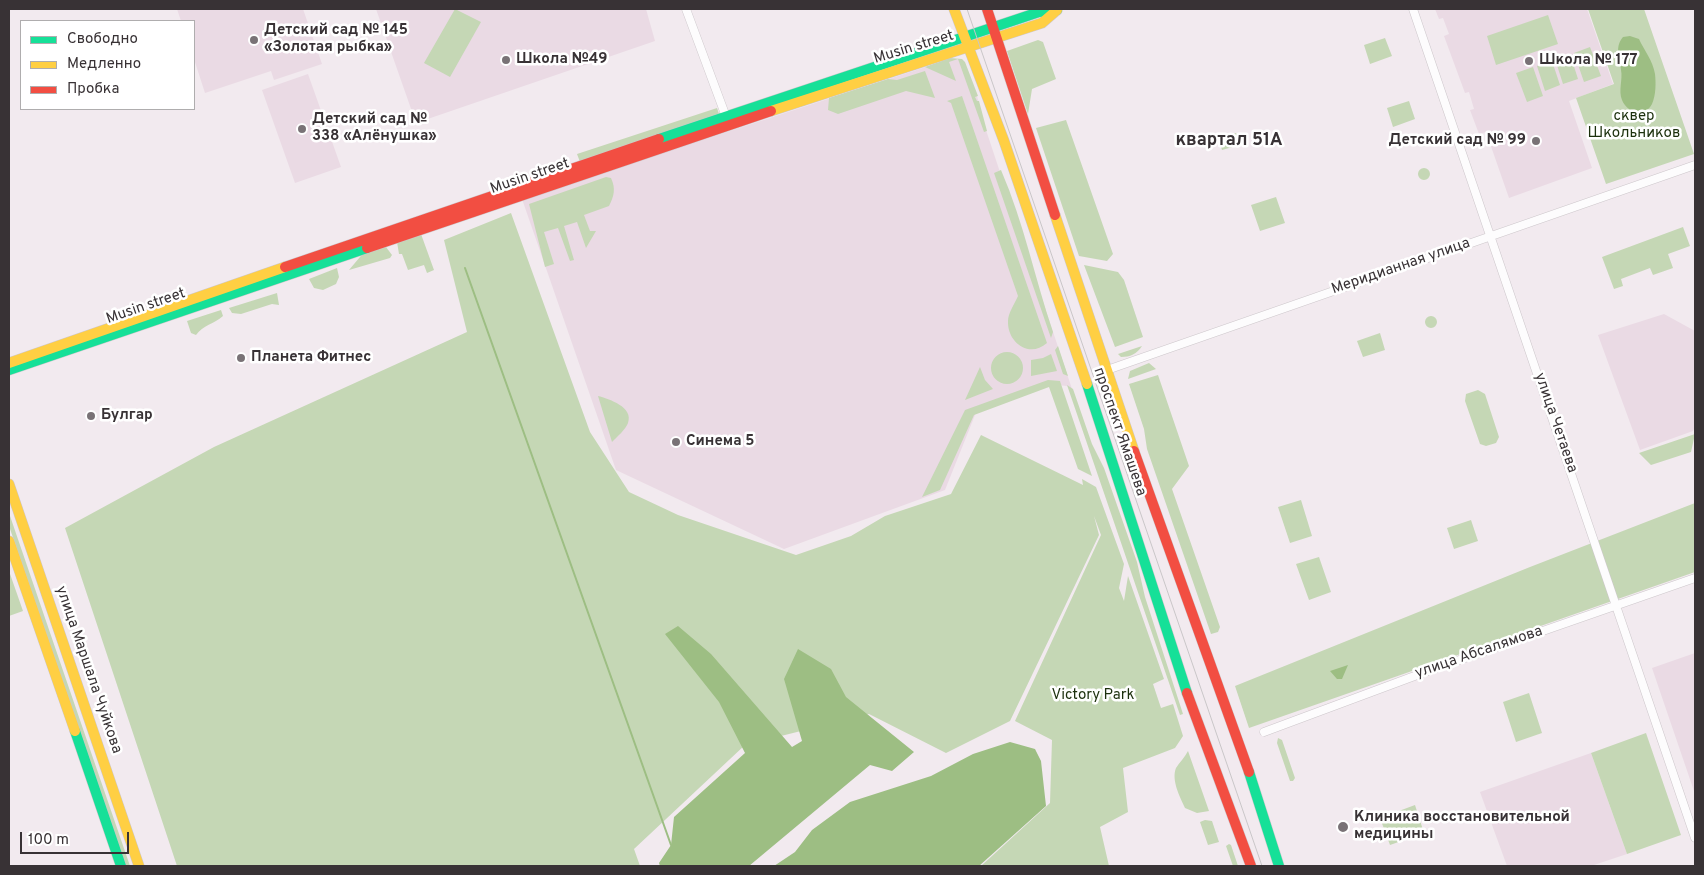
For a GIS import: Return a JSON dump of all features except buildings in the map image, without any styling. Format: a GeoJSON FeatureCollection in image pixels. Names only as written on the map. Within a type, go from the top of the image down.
{"type":"FeatureCollection","features":[{"type":"Feature","properties":{"kind":"main road","name":"проспект Ямашева"},"geometry":{"type":"LineString","coordinates":[[954,9],[1114,463],[1184,683],[1251,866]]}},
{"type":"Feature","properties":{"kind":"main road","name":"проспект Ямашева"},"geometry":{"type":"LineString","coordinates":[[986,9],[1135,454],[1240,743],[1280,866]]}},
{"type":"Feature","properties":{"kind":"main road","name":"Musin street"},"geometry":{"type":"LineString","coordinates":[[9,370],[728,121],[967,42],[1044,22],[1059,9]]}},
{"type":"Feature","properties":{"kind":"main road","name":"Musin street"},"geometry":{"type":"LineString","coordinates":[[9,363],[575,167],[728,121]]}},
{"type":"Feature","properties":{"kind":"main road","name":"улица Маршала Чуйкова"},"geometry":{"type":"LineString","coordinates":[[9,484],[139,866]]}},
{"type":"Feature","properties":{"kind":"main road"},"geometry":{"type":"LineString","coordinates":[[9,541],[121,866]]}},
{"type":"Feature","properties":{"kind":"street"},"geometry":{"type":"LineString","coordinates":[[686,9],[728,121]]}},
{"type":"Feature","properties":{"kind":"street","name":"улица Четаева"},"geometry":{"type":"LineString","coordinates":[[1414,9],[1695,838]]}},
{"type":"Feature","properties":{"kind":"street","name":"Меридианная улица"},"geometry":{"type":"LineString","coordinates":[[1107,370],[1695,165]]}},
{"type":"Feature","properties":{"kind":"street","name":"улица Абсалямова"},"geometry":{"type":"LineString","coordinates":[[1264,732],[1428,671],[1695,578]]}},
{"type":"Feature","properties":{"kind":"shaded area","name":"Детский сад № 145 «Золотая рыбка»"},"geometry":{"type":"Polygon","coordinates":[[[177,9],[303,9],[322,64],[274,80],[271,71],[205,93],[195,62],[195,20],[181,20],[177,9]]]}},
{"type":"Feature","properties":{"kind":"shaded area","name":"Школа №49"},"geometry":{"type":"Polygon","coordinates":[[[376,9],[646,9],[655,41],[416,123],[376,9]]]}},
{"type":"Feature","properties":{"kind":"shaded area","name":"Школа № 177"},"geometry":{"type":"Polygon","coordinates":[[[1435,9],[1587,9],[1613,84],[1569,101],[1592,168],[1509,198],[1486,132],[1479,134],[1470,110],[1474,109],[1469,92],[1465,93],[1444,36],[1449,34],[1443,18],[1439,19],[1435,9]]]}},
{"type":"Feature","properties":{"kind":"shaded area"},"geometry":{"type":"Polygon","coordinates":[[[1630,36],[1639,39],[1655,74],[1652,104],[1645,111],[1641,112],[1632,111],[1628,108],[1621,96],[1618,49],[1623,37],[1630,36]]]}},
{"type":"Feature","properties":{"kind":"shaded area"},"geometry":{"type":"Polygon","coordinates":[[[950,59],[961,59],[977,96],[986,130],[1072,389],[1067,386],[1048,384],[977,410],[945,490],[784,549],[616,470],[522,199],[950,59]]]}},
{"type":"Feature","properties":{"kind":"shaded area","name":"Детский сад № 338 «Алёнушка»"},"geometry":{"type":"Polygon","coordinates":[[[308,74],[341,167],[295,183],[262,90],[308,74]]]}},
{"type":"Feature","properties":{"kind":"shaded area"},"geometry":{"type":"Polygon","coordinates":[[[1664,314],[1695,331],[1695,427],[1693,431],[1640,450],[1598,335],[1664,314]]]}},
{"type":"Feature","properties":{"kind":"shaded area"},"geometry":{"type":"Polygon","coordinates":[[[678,626],[711,654],[792,747],[802,741],[784,679],[798,649],[831,669],[846,697],[914,752],[892,771],[870,765],[749,866],[660,866],[659,863],[671,845],[674,817],[745,753],[719,702],[665,634],[678,626]]]}},
{"type":"Feature","properties":{"kind":"shaded area"},"geometry":{"type":"Polygon","coordinates":[[[1695,653],[1695,794],[1652,668],[1695,653]]]}},
{"type":"Feature","properties":{"kind":"shaded area"},"geometry":{"type":"Polygon","coordinates":[[[1348,665],[1342,679],[1337,679],[1330,671],[1348,665]]]}},
{"type":"Feature","properties":{"kind":"shaded area"},"geometry":{"type":"Polygon","coordinates":[[[1010,742],[1035,749],[1041,761],[1046,806],[979,866],[774,866],[795,852],[812,830],[850,802],[931,776],[973,754],[1010,742]]]}},
{"type":"Feature","properties":{"kind":"shaded area"},"geometry":{"type":"Polygon","coordinates":[[[1591,753],[1627,854],[1591,866],[1507,866],[1480,792],[1591,753]]]}},
{"type":"Feature","properties":{"kind":"green space"},"geometry":{"type":"Polygon","coordinates":[[[455,9],[481,22],[450,77],[424,63],[455,9]]]}},
{"type":"Feature","properties":{"kind":"green space","name":"сквер Школьников"},"geometry":{"type":"Polygon","coordinates":[[[1588,9],[1644,9],[1694,154],[1606,184],[1576,98],[1614,84],[1588,9]]]}},
{"type":"Feature","properties":{"kind":"green space"},"geometry":{"type":"Polygon","coordinates":[[[1548,15],[1558,44],[1496,65],[1487,36],[1548,15]]]}},
{"type":"Feature","properties":{"kind":"green space"},"geometry":{"type":"Polygon","coordinates":[[[1385,38],[1392,56],[1370,64],[1364,45],[1385,38]]]}},
{"type":"Feature","properties":{"kind":"green space"},"geometry":{"type":"Polygon","coordinates":[[[1038,40],[1043,42],[1056,79],[1032,89],[1028,114],[1007,51],[1038,40]]]}},
{"type":"Feature","properties":{"kind":"green space"},"geometry":{"type":"Polygon","coordinates":[[[1590,47],[1601,76],[1584,82],[1574,53],[1590,47]]]}},
{"type":"Feature","properties":{"kind":"green space"},"geometry":{"type":"Polygon","coordinates":[[[1570,54],[1578,79],[1563,84],[1555,59],[1570,54]]]}},
{"type":"Feature","properties":{"kind":"green space"},"geometry":{"type":"Polygon","coordinates":[[[950,58],[962,59],[965,62],[978,96],[975,97],[979,101],[987,131],[984,132],[958,59],[949,62],[956,81],[925,67],[950,58]]]}},
{"type":"Feature","properties":{"kind":"green space"},"geometry":{"type":"Polygon","coordinates":[[[1552,61],[1560,85],[1545,91],[1537,66],[1552,61]]]}},
{"type":"Feature","properties":{"kind":"green space"},"geometry":{"type":"Polygon","coordinates":[[[1533,67],[1543,96],[1527,102],[1516,73],[1533,67]]]}},
{"type":"Feature","properties":{"kind":"green space"},"geometry":{"type":"Polygon","coordinates":[[[925,71],[935,98],[906,91],[838,114],[828,110],[829,98],[888,79],[897,80],[925,71]]]}},
{"type":"Feature","properties":{"kind":"green space"},"geometry":{"type":"Polygon","coordinates":[[[962,96],[1047,343],[1040,348],[1026,349],[1020,346],[1011,336],[1008,321],[1009,315],[1018,296],[951,103],[947,101],[962,96]]]}},
{"type":"Feature","properties":{"kind":"green space"},"geometry":{"type":"Polygon","coordinates":[[[1409,101],[1415,119],[1393,127],[1387,108],[1409,101]]]}},
{"type":"Feature","properties":{"kind":"green space"},"geometry":{"type":"Polygon","coordinates":[[[717,108],[719,114],[580,162],[577,154],[717,108]]]}},
{"type":"Feature","properties":{"kind":"green space"},"geometry":{"type":"Polygon","coordinates":[[[1066,120],[1113,254],[1107,261],[1079,256],[1036,128],[1066,120]]]}},
{"type":"Feature","properties":{"kind":"green space"},"geometry":{"type":"Polygon","coordinates":[[[1236,133],[1241,141],[1236,146],[1222,150],[1219,139],[1236,133]]]}},
{"type":"Feature","properties":{"kind":"green space"},"geometry":{"type":"Polygon","coordinates":[[[1424,168],[1430,174],[1424,180],[1418,174],[1424,168]]]}},
{"type":"Feature","properties":{"kind":"green space"},"geometry":{"type":"Polygon","coordinates":[[[1001,170],[1023,231],[1053,332],[1051,338],[994,173],[1001,170]]]}},
{"type":"Feature","properties":{"kind":"green space"},"geometry":{"type":"Polygon","coordinates":[[[606,177],[611,178],[613,182],[613,196],[609,206],[584,215],[590,231],[596,231],[586,248],[577,222],[564,226],[574,260],[570,261],[558,228],[544,232],[554,264],[545,267],[529,204],[606,177]]]}},
{"type":"Feature","properties":{"kind":"green space"},"geometry":{"type":"Polygon","coordinates":[[[1276,197],[1285,223],[1260,231],[1251,205],[1276,197]]]}},
{"type":"Feature","properties":{"kind":"green space","name":"Victory Park"},"geometry":{"type":"Polygon","coordinates":[[[511,213],[590,432],[629,492],[678,515],[796,555],[851,536],[885,516],[951,494],[981,435],[1083,485],[1082,479],[1096,487],[1124,564],[1119,588],[1124,601],[1128,576],[1164,679],[1153,684],[1161,708],[1173,704],[1183,736],[1175,748],[1123,768],[1128,812],[1100,827],[1109,866],[981,866],[1050,803],[1052,740],[1015,721],[1101,535],[1094,516],[1099,535],[1010,721],[946,753],[869,714],[745,745],[634,849],[640,866],[177,866],[65,528],[214,447],[467,332],[444,240],[511,213]]]}},
{"type":"Feature","properties":{"kind":"green space"},"geometry":{"type":"Polygon","coordinates":[[[1683,227],[1690,246],[1668,254],[1673,268],[1653,275],[1650,268],[1621,279],[1623,286],[1614,289],[1602,257],[1683,227]]]}},
{"type":"Feature","properties":{"kind":"green space"},"geometry":{"type":"Polygon","coordinates":[[[421,234],[434,270],[427,273],[424,265],[408,270],[402,254],[399,254],[397,242],[421,234]]]}},
{"type":"Feature","properties":{"kind":"green space"},"geometry":{"type":"Polygon","coordinates":[[[386,247],[392,255],[390,258],[349,270],[365,251],[386,247]]]}},
{"type":"Feature","properties":{"kind":"green space"},"geometry":{"type":"Polygon","coordinates":[[[1084,265],[1118,272],[1124,280],[1143,337],[1115,347],[1084,265]]]}},
{"type":"Feature","properties":{"kind":"green space"},"geometry":{"type":"Polygon","coordinates":[[[337,268],[339,277],[336,284],[323,290],[314,288],[309,279],[337,268]]]}},
{"type":"Feature","properties":{"kind":"green space"},"geometry":{"type":"Polygon","coordinates":[[[277,293],[279,305],[272,304],[241,314],[232,313],[229,308],[277,293]]]}},
{"type":"Feature","properties":{"kind":"green space"},"geometry":{"type":"Polygon","coordinates":[[[221,310],[223,316],[220,319],[202,329],[196,335],[191,333],[187,321],[221,310]]]}},
{"type":"Feature","properties":{"kind":"green space"},"geometry":{"type":"Polygon","coordinates":[[[1429,316],[1433,316],[1437,322],[1433,328],[1429,328],[1425,324],[1425,320],[1429,316]]]}},
{"type":"Feature","properties":{"kind":"green space"},"geometry":{"type":"Polygon","coordinates":[[[1380,333],[1385,350],[1363,357],[1357,341],[1380,333]]]}},
{"type":"Feature","properties":{"kind":"green space"},"geometry":{"type":"Polygon","coordinates":[[[1058,346],[1068,376],[1063,374],[1055,350],[1058,346]]]}},
{"type":"Feature","properties":{"kind":"green space"},"geometry":{"type":"Polygon","coordinates":[[[1142,346],[1136,353],[1130,356],[1121,357],[1118,354],[1142,346]]]}},
{"type":"Feature","properties":{"kind":"green space"},"geometry":{"type":"Polygon","coordinates":[[[1007,352],[1013,353],[1018,357],[1022,362],[1022,374],[1018,379],[1013,383],[1007,384],[1001,383],[996,379],[992,374],[991,368],[992,362],[996,357],[1001,353],[1007,352]]]}},
{"type":"Feature","properties":{"kind":"green space"},"geometry":{"type":"Polygon","coordinates":[[[1051,354],[1057,371],[1031,376],[1031,360],[1043,358],[1051,354]]]}},
{"type":"Feature","properties":{"kind":"green space"},"geometry":{"type":"Polygon","coordinates":[[[1149,363],[1156,369],[1128,379],[1130,371],[1149,363]]]}},
{"type":"Feature","properties":{"kind":"green space"},"geometry":{"type":"Polygon","coordinates":[[[980,367],[985,380],[993,389],[965,400],[980,367]]]}},
{"type":"Feature","properties":{"kind":"green space"},"geometry":{"type":"Polygon","coordinates":[[[1158,375],[1189,466],[1172,489],[1220,627],[1218,632],[1211,634],[1147,449],[1144,429],[1129,384],[1158,375]]]}},
{"type":"Feature","properties":{"kind":"green space"},"geometry":{"type":"Polygon","coordinates":[[[1048,380],[1060,381],[1092,476],[1078,469],[1049,387],[974,415],[940,490],[922,497],[965,410],[1048,380]]]}},
{"type":"Feature","properties":{"kind":"green space"},"geometry":{"type":"Polygon","coordinates":[[[1067,385],[1073,389],[1092,444],[1104,468],[1137,562],[1145,597],[1183,714],[1180,715],[1067,385]]]}},
{"type":"Feature","properties":{"kind":"green space"},"geometry":{"type":"Polygon","coordinates":[[[1478,390],[1485,394],[1499,437],[1496,443],[1486,446],[1480,444],[1465,401],[1466,394],[1478,390]]]}},
{"type":"Feature","properties":{"kind":"green space"},"geometry":{"type":"Polygon","coordinates":[[[598,396],[624,408],[629,417],[627,425],[612,442],[598,396]]]}},
{"type":"Feature","properties":{"kind":"green space"},"geometry":{"type":"Polygon","coordinates":[[[1695,434],[1691,452],[1651,465],[1639,453],[1695,434]]]}},
{"type":"Feature","properties":{"kind":"green space"},"geometry":{"type":"Polygon","coordinates":[[[1301,500],[1312,536],[1290,543],[1278,507],[1301,500]]]}},
{"type":"Feature","properties":{"kind":"green space"},"geometry":{"type":"Polygon","coordinates":[[[1695,503],[1695,572],[1249,728],[1235,686],[1530,567],[1695,503]]]}},
{"type":"Feature","properties":{"kind":"green space"},"geometry":{"type":"Polygon","coordinates":[[[9,513],[130,866],[126,866],[9,526],[9,513]]]}},
{"type":"Feature","properties":{"kind":"green space"},"geometry":{"type":"Polygon","coordinates":[[[1471,520],[1478,541],[1454,549],[1447,528],[1471,520]]]}},
{"type":"Feature","properties":{"kind":"green space"},"geometry":{"type":"Polygon","coordinates":[[[1319,557],[1331,592],[1309,600],[1296,564],[1319,557]]]}},
{"type":"Feature","properties":{"kind":"green space"},"geometry":{"type":"Polygon","coordinates":[[[9,571],[23,611],[9,616],[9,571]]]}},
{"type":"Feature","properties":{"kind":"green space"},"geometry":{"type":"Polygon","coordinates":[[[1529,693],[1542,733],[1516,742],[1503,702],[1529,693]]]}},
{"type":"Feature","properties":{"kind":"green space"},"geometry":{"type":"Polygon","coordinates":[[[1646,733],[1681,835],[1627,854],[1591,753],[1646,733]]]}},
{"type":"Feature","properties":{"kind":"green space"},"geometry":{"type":"Polygon","coordinates":[[[1278,738],[1282,740],[1295,778],[1293,781],[1290,781],[1277,743],[1278,738]]]}},
{"type":"Feature","properties":{"kind":"green space"},"geometry":{"type":"Polygon","coordinates":[[[1188,751],[1209,811],[1197,813],[1185,808],[1177,788],[1176,768],[1188,751]]]}},
{"type":"Feature","properties":{"kind":"green space"},"geometry":{"type":"Polygon","coordinates":[[[1415,805],[1424,833],[1390,845],[1380,818],[1415,805]]]}},
{"type":"Feature","properties":{"kind":"green space"},"geometry":{"type":"Polygon","coordinates":[[[1205,820],[1212,821],[1219,842],[1208,845],[1200,822],[1205,820]]]}},
{"type":"Feature","properties":{"kind":"green space"},"geometry":{"type":"Polygon","coordinates":[[[1229,844],[1238,866],[1233,866],[1226,846],[1229,844]]]}},
{"type":"Feature","properties":{"kind":"waterway"},"geometry":{"type":"LineString","coordinates":[[465,268],[671,845]]}},
{"type":"Feature","properties":{"kind":"tram line"},"geometry":{"type":"LineString","coordinates":[[967,9],[1262,866]]}},
{"type":"Feature","properties":{"kind":"traffic: fast"},"geometry":{"type":"LineString","coordinates":[[659,139],[1039,12],[1057,10]]}},
{"type":"Feature","properties":{"kind":"traffic: fast"},"geometry":{"type":"LineString","coordinates":[[9,370],[367,248]]}},
{"type":"Feature","properties":{"kind":"traffic: fast"},"geometry":{"type":"LineString","coordinates":[[1087,384],[1187,693]]}},
{"type":"Feature","properties":{"kind":"traffic: fast"},"geometry":{"type":"LineString","coordinates":[[75,731],[121,866]]}},
{"type":"Feature","properties":{"kind":"traffic: fast"},"geometry":{"type":"LineString","coordinates":[[1249,772],[1279,866]]}},
{"type":"Feature","properties":{"kind":"traffic: slow"},"geometry":{"type":"LineString","coordinates":[[954,9],[1004,141],[1087,384]]}},
{"type":"Feature","properties":{"kind":"traffic: slow"},"geometry":{"type":"LineString","coordinates":[[771,111],[1042,23],[1057,10]]}},
{"type":"Feature","properties":{"kind":"traffic: slow"},"geometry":{"type":"LineString","coordinates":[[1055,215],[1134,451]]}},
{"type":"Feature","properties":{"kind":"traffic: slow"},"geometry":{"type":"LineString","coordinates":[[9,363],[285,267]]}},
{"type":"Feature","properties":{"kind":"traffic: slow"},"geometry":{"type":"LineString","coordinates":[[9,484],[139,866]]}},
{"type":"Feature","properties":{"kind":"traffic: slow"},"geometry":{"type":"LineString","coordinates":[[9,541],[75,731]]}},
{"type":"Feature","properties":{"kind":"traffic: jam"},"geometry":{"type":"LineString","coordinates":[[987,9],[1055,215]]}},
{"type":"Feature","properties":{"kind":"traffic: jam"},"geometry":{"type":"LineString","coordinates":[[367,248],[771,111]]}},
{"type":"Feature","properties":{"kind":"traffic: jam"},"geometry":{"type":"LineString","coordinates":[[285,267],[659,139]]}},
{"type":"Feature","properties":{"kind":"traffic: jam"},"geometry":{"type":"LineString","coordinates":[[1134,451],[1249,772]]}},
{"type":"Feature","properties":{"kind":"traffic: jam"},"geometry":{"type":"LineString","coordinates":[[1187,693],[1251,866]]}},
{"type":"Feature","properties":{"kind":"place","name":"Детский сад № 145 «Золотая рыбка»"},"geometry":{"type":"Point","coordinates":[254,40]}},
{"type":"Feature","properties":{"kind":"place","name":"Школа №49"},"geometry":{"type":"Point","coordinates":[506,60]}},
{"type":"Feature","properties":{"kind":"place","name":"Школа № 177"},"geometry":{"type":"Point","coordinates":[1529,61]}},
{"type":"Feature","properties":{"kind":"place","name":"Детский сад № 338 «Алёнушка»"},"geometry":{"type":"Point","coordinates":[302,129]}},
{"type":"Feature","properties":{"kind":"place","name":"Детский сад № 99"},"geometry":{"type":"Point","coordinates":[1536,141]}},
{"type":"Feature","properties":{"kind":"place","name":"Планета Фитнес"},"geometry":{"type":"Point","coordinates":[241,358]}},
{"type":"Feature","properties":{"kind":"place","name":"Булгар"},"geometry":{"type":"Point","coordinates":[91,416]}},
{"type":"Feature","properties":{"kind":"place","name":"Синема 5"},"geometry":{"type":"Point","coordinates":[676,442]}},
{"type":"Feature","properties":{"kind":"place","name":"Клиника восстановительной медицины"},"geometry":{"type":"Point","coordinates":[1343,827]}},
{"type":"Feature","properties":{"kind":"district","name":"квартал 51А"},"geometry":{"type":"Point","coordinates":[1229,141]}}]}
